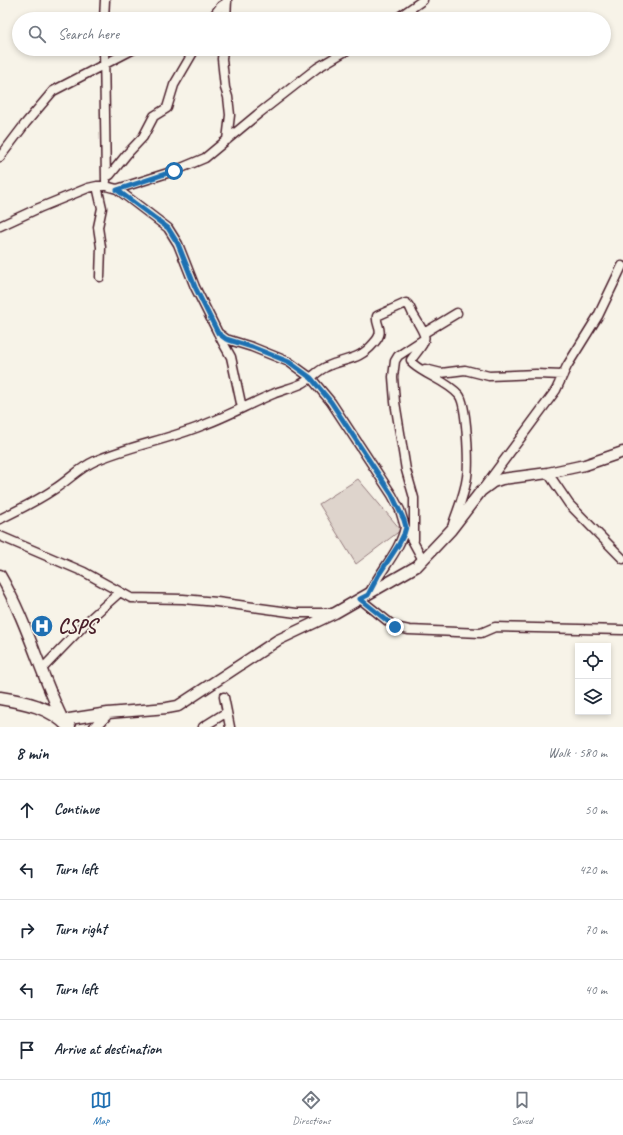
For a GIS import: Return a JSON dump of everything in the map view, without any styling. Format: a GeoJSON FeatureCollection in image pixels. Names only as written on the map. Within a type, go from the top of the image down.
{"type":"FeatureCollection","features":[{"type":"Feature","properties":{"kind":"main road"},"geometry":{"type":"LineString","coordinates":[[0,698],[43,708],[66,724]]}},
{"type":"Feature","properties":{"kind":"street"},"geometry":{"type":"LineString","coordinates":[[104,0],[104,12]]}},
{"type":"Feature","properties":{"kind":"street"},"geometry":{"type":"LineString","coordinates":[[406,12],[423,0]]}},
{"type":"Feature","properties":{"kind":"street"},"geometry":{"type":"LineString","coordinates":[[216,12],[227,1]]}},
{"type":"Feature","properties":{"kind":"street"},"geometry":{"type":"LineString","coordinates":[[226,12],[227,1]]}},
{"type":"Feature","properties":{"kind":"street"},"geometry":{"type":"LineString","coordinates":[[104,56],[106,182]]}},
{"type":"Feature","properties":{"kind":"street"},"geometry":{"type":"LineString","coordinates":[[0,157],[25,124],[54,91],[121,56]]}},
{"type":"Feature","properties":{"kind":"street"},"geometry":{"type":"LineString","coordinates":[[0,226],[76,192],[106,182],[127,154],[143,137],[154,116],[167,108],[174,85],[185,65],[192,56]]}},
{"type":"Feature","properties":{"kind":"street"},"geometry":{"type":"LineString","coordinates":[[222,56],[225,88],[228,97],[230,116],[227,140]]}},
{"type":"Feature","properties":{"kind":"street"},"geometry":{"type":"LineString","coordinates":[[117,190],[194,164],[205,158],[317,68],[337,56]]}},
{"type":"Feature","properties":{"kind":"street"},"geometry":{"type":"LineString","coordinates":[[106,182],[168,228],[178,244],[195,287],[231,357],[242,408]]}},
{"type":"Feature","properties":{"kind":"street"},"geometry":{"type":"LineString","coordinates":[[97,186],[102,204],[98,227],[101,247],[100,277]]}},
{"type":"Feature","properties":{"kind":"street"},"geometry":{"type":"LineString","coordinates":[[0,575],[18,608],[52,698],[66,724],[108,713],[178,706],[278,640],[335,613],[364,597],[412,570],[423,560],[451,530],[556,390],[567,366],[598,316],[622,266]]}},
{"type":"Feature","properties":{"kind":"street"},"geometry":{"type":"LineString","coordinates":[[0,519],[54,490],[83,467],[94,461],[123,450],[154,442],[200,427],[302,383],[325,367],[334,363],[360,356],[374,343],[380,332],[377,316],[406,303],[410,306],[413,315],[425,336],[424,342],[411,360],[413,364],[447,385],[456,392],[462,401],[466,439],[467,476],[459,508],[451,530]]}},
{"type":"Feature","properties":{"kind":"street"},"geometry":{"type":"LineString","coordinates":[[414,543],[414,498],[406,470],[395,402],[393,377],[395,361],[398,356],[457,313]]}},
{"type":"Feature","properties":{"kind":"street"},"geometry":{"type":"LineString","coordinates":[[218,333],[230,340],[289,362],[311,378],[323,391],[392,495],[423,560]]}},
{"type":"Feature","properties":{"kind":"street"},"geometry":{"type":"LineString","coordinates":[[417,367],[441,372],[465,370],[489,376],[536,374],[563,375]]}},
{"type":"Feature","properties":{"kind":"street"},"geometry":{"type":"LineString","coordinates":[[481,491],[493,482],[502,479],[548,473],[585,465],[623,452]]}},
{"type":"Feature","properties":{"kind":"street"},"geometry":{"type":"LineString","coordinates":[[548,473],[569,504],[623,559]]}},
{"type":"Feature","properties":{"kind":"street"},"geometry":{"type":"LineString","coordinates":[[364,597],[399,544],[406,527]]}},
{"type":"Feature","properties":{"kind":"street"},"geometry":{"type":"LineString","coordinates":[[0,536],[84,572],[131,598],[183,599],[217,602],[296,613],[335,613]]}},
{"type":"Feature","properties":{"kind":"street"},"geometry":{"type":"LineString","coordinates":[[42,669],[91,618],[120,592]]}},
{"type":"Feature","properties":{"kind":"street"},"geometry":{"type":"LineString","coordinates":[[364,597],[395,627],[409,630],[481,633],[495,627],[623,630]]}},
{"type":"Feature","properties":{"kind":"street"},"geometry":{"type":"LineString","coordinates":[[224,697],[230,727]]}},
{"type":"Feature","properties":{"kind":"street"},"geometry":{"type":"LineString","coordinates":[[203,727],[227,712]]}},
{"type":"Feature","properties":{"kind":"street"},"geometry":{"type":"LineString","coordinates":[[95,727],[108,713]]}},
{"type":"Feature","properties":{"kind":"shaded area"},"geometry":{"type":"Polygon","coordinates":[[[358,479],[401,530],[356,564],[319,504],[358,479]]]}},
{"type":"Feature","properties":{"kind":"place","name":"CSPS"},"geometry":{"type":"Point","coordinates":[42,626]}},
{"type":"Feature","properties":{"kind":"route"},"geometry":{"type":"LineString","coordinates":[[174,171],[117,190],[168,228],[178,244],[195,287],[218,333],[233,342],[252,347],[289,362],[311,378],[331,402],[392,495],[404,520],[406,527],[404,534],[368,595],[360,599],[395,627]]}}]}
